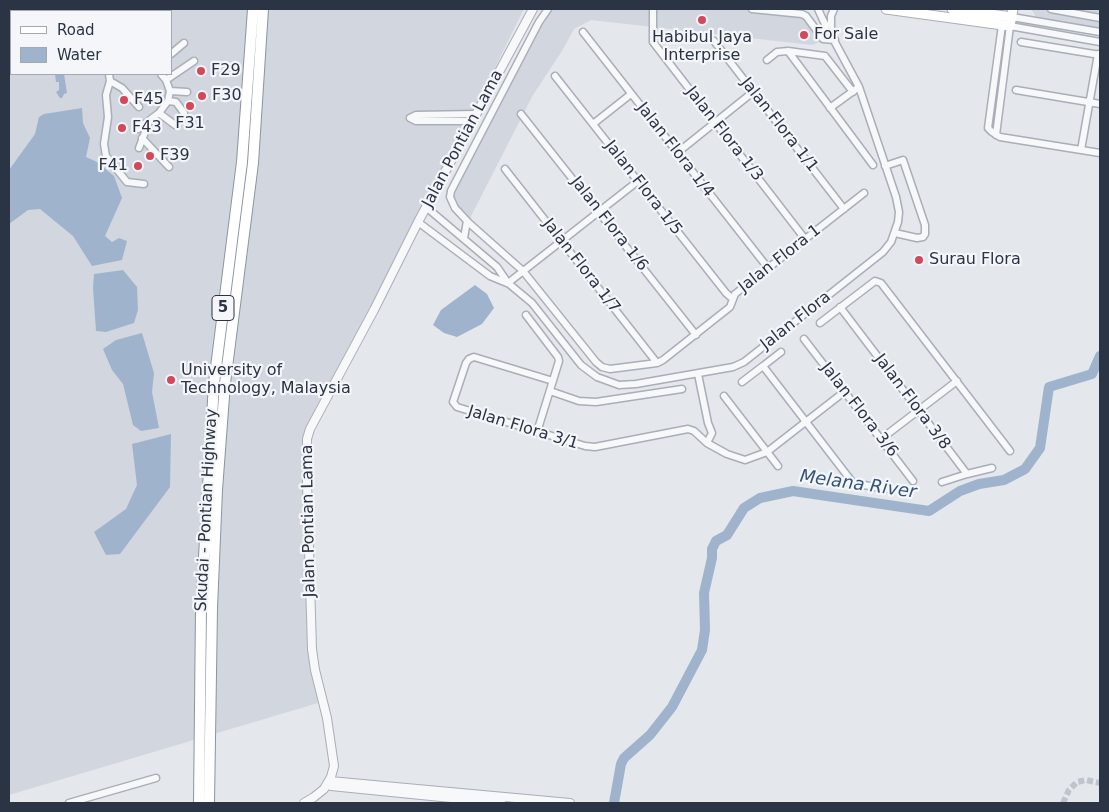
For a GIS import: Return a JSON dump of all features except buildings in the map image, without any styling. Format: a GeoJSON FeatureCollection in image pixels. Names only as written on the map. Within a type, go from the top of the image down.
{"type":"FeatureCollection","features":[{"type":"Feature","properties":{"kind":"highway","name":"Skudai - Pontian Highway"},"geometry":{"type":"LineString","coordinates":[[199,803],[201,609],[214,383],[242,162],[253,9]]}},
{"type":"Feature","properties":{"kind":"highway","name":"Skudai - Pontian Highway"},"geometry":{"type":"LineString","coordinates":[[210,803],[212,608],[219,471],[225,383],[253,163],[263,9]]}},
{"type":"Feature","properties":{"kind":"main road"},"geometry":{"type":"LineString","coordinates":[[886,9],[1007,17]]}},
{"type":"Feature","properties":{"kind":"main road"},"geometry":{"type":"LineString","coordinates":[[952,9],[1007,17]]}},
{"type":"Feature","properties":{"kind":"street","name":"Jalan Pontian Lama"},"geometry":{"type":"LineString","coordinates":[[304,803],[314,798],[328,783],[334,766],[312,649],[306,482],[307,439],[314,419],[374,310],[418,222],[533,9]]}},
{"type":"Feature","properties":{"kind":"street"},"geometry":{"type":"LineString","coordinates":[[522,272],[466,224],[450,197],[451,191],[548,9]]}},
{"type":"Feature","properties":{"kind":"street","name":"Jalan Flora 1/3"},"geometry":{"type":"LineString","coordinates":[[653,9],[653,42],[805,239]]}},
{"type":"Feature","properties":{"kind":"street"},"geometry":{"type":"LineString","coordinates":[[752,9],[802,14],[806,16],[823,39],[835,40]]}},
{"type":"Feature","properties":{"kind":"street","name":"Jalan Flora"},"geometry":{"type":"LineString","coordinates":[[426,207],[497,267],[508,283],[532,303],[581,365],[597,377],[618,385],[636,384],[733,367],[744,362],[883,252],[894,233],[899,212],[886,166],[859,87],[818,9]]}},
{"type":"Feature","properties":{"kind":"street"},"geometry":{"type":"LineString","coordinates":[[831,33],[831,16],[834,9]]}},
{"type":"Feature","properties":{"kind":"street"},"geometry":{"type":"LineString","coordinates":[[1051,9],[1100,18]]}},
{"type":"Feature","properties":{"kind":"street"},"geometry":{"type":"LineString","coordinates":[[1007,17],[1100,32]]}},
{"type":"Feature","properties":{"kind":"street"},"geometry":{"type":"LineString","coordinates":[[1007,17],[1100,42]]}},
{"type":"Feature","properties":{"kind":"street"},"geometry":{"type":"LineString","coordinates":[[1007,17],[988,128],[1000,137],[1100,153]]}},
{"type":"Feature","properties":{"kind":"street","name":"Jalan Flora 1/4"},"geometry":{"type":"LineString","coordinates":[[582,32],[768,268]]}},
{"type":"Feature","properties":{"kind":"street","name":"Jalan Flora 1/1"},"geometry":{"type":"LineString","coordinates":[[714,41],[844,209]]}},
{"type":"Feature","properties":{"kind":"street"},"geometry":{"type":"LineString","coordinates":[[1021,42],[1099,55],[1081,150]]}},
{"type":"Feature","properties":{"kind":"street"},"geometry":{"type":"LineString","coordinates":[[172,53],[184,43]]}},
{"type":"Feature","properties":{"kind":"street"},"geometry":{"type":"LineString","coordinates":[[767,60],[777,52],[788,51],[825,56],[853,92]]}},
{"type":"Feature","properties":{"kind":"street"},"geometry":{"type":"LineString","coordinates":[[788,51],[873,165]]}},
{"type":"Feature","properties":{"kind":"street"},"geometry":{"type":"LineString","coordinates":[[166,80],[194,61]]}},
{"type":"Feature","properties":{"kind":"street"},"geometry":{"type":"LineString","coordinates":[[109,75],[110,81],[106,95],[108,117],[104,144],[106,156],[127,182],[144,184]]}},
{"type":"Feature","properties":{"kind":"street"},"geometry":{"type":"LineString","coordinates":[[138,129],[159,113],[168,101],[170,91],[162,75]]}},
{"type":"Feature","properties":{"kind":"street","name":"Jalan Flora 1/5"},"geometry":{"type":"LineString","coordinates":[[556,76],[726,293],[733,299]]}},
{"type":"Feature","properties":{"kind":"street"},"geometry":{"type":"LineString","coordinates":[[110,81],[122,88],[139,106]]}},
{"type":"Feature","properties":{"kind":"street"},"geometry":{"type":"LineString","coordinates":[[830,108],[859,87]]}},
{"type":"Feature","properties":{"kind":"street"},"geometry":{"type":"LineString","coordinates":[[1016,90],[1100,104]]}},
{"type":"Feature","properties":{"kind":"street"},"geometry":{"type":"LineString","coordinates":[[170,91],[187,92]]}},
{"type":"Feature","properties":{"kind":"street"},"geometry":{"type":"LineString","coordinates":[[677,153],[753,92]]}},
{"type":"Feature","properties":{"kind":"street"},"geometry":{"type":"LineString","coordinates":[[593,124],[631,94]]}},
{"type":"Feature","properties":{"kind":"street"},"geometry":{"type":"LineString","coordinates":[[168,101],[176,102],[184,113]]}},
{"type":"Feature","properties":{"kind":"street"},"geometry":{"type":"LineString","coordinates":[[159,113],[175,125]]}},
{"type":"Feature","properties":{"kind":"street","name":"Jalan Flora 1/6"},"geometry":{"type":"LineString","coordinates":[[521,114],[696,335]]}},
{"type":"Feature","properties":{"kind":"street"},"geometry":{"type":"LineString","coordinates":[[416,115],[474,118],[416,121],[410,118],[416,115]]}},
{"type":"Feature","properties":{"kind":"street"},"geometry":{"type":"LineString","coordinates":[[139,148],[150,121]]}},
{"type":"Feature","properties":{"kind":"street"},"geometry":{"type":"LineString","coordinates":[[142,138],[169,167]]}},
{"type":"Feature","properties":{"kind":"street"},"geometry":{"type":"LineString","coordinates":[[886,166],[903,160],[925,225],[923,237],[917,238],[894,233]]}},
{"type":"Feature","properties":{"kind":"street","name":"Jalan Flora 1/7"},"geometry":{"type":"LineString","coordinates":[[505,169],[657,363]]}},
{"type":"Feature","properties":{"kind":"street"},"geometry":{"type":"LineString","coordinates":[[508,283],[638,181]]}},
{"type":"Feature","properties":{"kind":"street","name":"Jalan Flora 1"},"geometry":{"type":"LineString","coordinates":[[522,272],[602,367],[610,369],[657,363],[696,335],[730,307],[735,294],[864,193]]}},
{"type":"Feature","properties":{"kind":"street","name":"Jalan Flora"},"geometry":{"type":"LineString","coordinates":[[418,222],[490,276],[508,283]]}},
{"type":"Feature","properties":{"kind":"street"},"geometry":{"type":"LineString","coordinates":[[450,227],[460,229],[466,224]]}},
{"type":"Feature","properties":{"kind":"street"},"geometry":{"type":"LineString","coordinates":[[464,238],[466,224]]}},
{"type":"Feature","properties":{"kind":"street"},"geometry":{"type":"LineString","coordinates":[[820,323],[874,281],[878,281],[1010,451]]}},
{"type":"Feature","properties":{"kind":"street","name":"Jalan Flora 3/8"},"geometry":{"type":"LineString","coordinates":[[840,308],[967,474]]}},
{"type":"Feature","properties":{"kind":"street"},"geometry":{"type":"LineString","coordinates":[[526,314],[558,356],[558,366],[537,432]]}},
{"type":"Feature","properties":{"kind":"street","name":"Jalan Flora 3/6"},"geometry":{"type":"LineString","coordinates":[[804,339],[913,481]]}},
{"type":"Feature","properties":{"kind":"street"},"geometry":{"type":"LineString","coordinates":[[742,382],[781,352]]}},
{"type":"Feature","properties":{"kind":"street","name":"Jalan Flora 3/1"},"geometry":{"type":"LineString","coordinates":[[553,381],[474,357],[466,363],[454,405],[577,445],[594,447],[688,429],[694,430],[707,443],[727,454],[744,460],[767,452],[844,392]]}},
{"type":"Feature","properties":{"kind":"street"},"geometry":{"type":"LineString","coordinates":[[763,366],[853,483]]}},
{"type":"Feature","properties":{"kind":"street"},"geometry":{"type":"LineString","coordinates":[[698,374],[708,423],[712,433],[707,443]]}},
{"type":"Feature","properties":{"kind":"street"},"geometry":{"type":"LineString","coordinates":[[881,439],[957,381]]}},
{"type":"Feature","properties":{"kind":"street"},"geometry":{"type":"LineString","coordinates":[[550,391],[579,401],[596,402],[682,389]]}},
{"type":"Feature","properties":{"kind":"street"},"geometry":{"type":"LineString","coordinates":[[724,396],[778,466]]}},
{"type":"Feature","properties":{"kind":"street"},"geometry":{"type":"LineString","coordinates":[[942,482],[992,468]]}},
{"type":"Feature","properties":{"kind":"street"},"geometry":{"type":"LineString","coordinates":[[816,478],[886,489]]}},
{"type":"Feature","properties":{"kind":"street"},"geometry":{"type":"LineString","coordinates":[[334,766],[342,784]]}},
{"type":"Feature","properties":{"kind":"street"},"geometry":{"type":"LineString","coordinates":[[69,803],[156,778]]}},
{"type":"Feature","properties":{"kind":"street"},"geometry":{"type":"LineString","coordinates":[[328,783],[570,803]]}},
{"type":"Feature","properties":{"kind":"street"},"geometry":{"type":"LineString","coordinates":[[314,798],[342,784],[501,803]]}},
{"type":"Feature","properties":{"kind":"shaded area","name":"University of Technology, Malaysia"},"geometry":{"type":"Polygon","coordinates":[[[9,9],[524,9],[465,128],[360,331],[306,428],[302,440],[308,652],[318,703],[9,795],[9,9]]]}},
{"type":"Feature","properties":{"kind":"shaded area"},"geometry":{"type":"Polygon","coordinates":[[[545,9],[769,9],[802,12],[822,41],[812,45],[591,20],[574,29],[533,95],[469,220],[465,222],[449,190],[545,9]]]}},
{"type":"Feature","properties":{"kind":"shaded area"},"geometry":{"type":"Polygon","coordinates":[[[1031,9],[1100,9],[1100,30],[1039,21],[1031,9]]]}},
{"type":"Feature","properties":{"kind":"water"},"geometry":{"type":"Polygon","coordinates":[[[55,75],[64,75],[67,93],[62,98],[56,92],[59,90],[59,82],[56,82],[55,75]]]}},
{"type":"Feature","properties":{"kind":"water"},"geometry":{"type":"Polygon","coordinates":[[[82,108],[83,123],[90,138],[86,157],[97,162],[114,176],[122,198],[105,236],[112,242],[119,238],[127,241],[122,260],[92,266],[73,236],[40,209],[28,210],[9,224],[9,170],[35,134],[39,117],[44,114],[82,108]]]}},
{"type":"Feature","properties":{"kind":"water"},"geometry":{"type":"Polygon","coordinates":[[[123,270],[137,287],[138,310],[134,323],[106,332],[96,331],[94,274],[123,270]]]}},
{"type":"Feature","properties":{"kind":"water"},"geometry":{"type":"Polygon","coordinates":[[[475,285],[487,294],[494,308],[482,324],[457,337],[444,333],[433,325],[441,310],[475,285]]]}},
{"type":"Feature","properties":{"kind":"water"},"geometry":{"type":"Polygon","coordinates":[[[142,333],[154,373],[152,392],[159,428],[141,431],[133,425],[123,384],[112,370],[103,349],[116,340],[142,333]]]}},
{"type":"Feature","properties":{"kind":"water"},"geometry":{"type":"Polygon","coordinates":[[[171,434],[170,487],[120,554],[106,555],[94,532],[126,509],[137,485],[132,444],[171,434]]]}},
{"type":"Feature","properties":{"kind":"waterway","name":"Melana River"},"geometry":{"type":"LineString","coordinates":[[614,803],[621,764],[624,758],[650,735],[672,707],[702,650],[705,630],[704,593],[712,558],[712,549],[716,541],[727,535],[744,508],[760,498],[793,491],[929,511],[960,491],[979,484],[1004,480],[1025,469],[1040,448],[1049,387],[1092,374],[1100,356]]}},
{"type":"Feature","properties":{"kind":"tunnel"},"geometry":{"type":"LineString","coordinates":[[1063,803],[1069,790],[1077,782],[1086,780],[1100,783]]}},
{"type":"Feature","properties":{"kind":"place","name":"Habibul Jaya Interprise"},"geometry":{"type":"Point","coordinates":[702,20]}},
{"type":"Feature","properties":{"kind":"place","name":"For Sale"},"geometry":{"type":"Point","coordinates":[804,35]}},
{"type":"Feature","properties":{"kind":"place","name":"F29"},"geometry":{"type":"Point","coordinates":[201,71]}},
{"type":"Feature","properties":{"kind":"place","name":"F30"},"geometry":{"type":"Point","coordinates":[202,96]}},
{"type":"Feature","properties":{"kind":"place","name":"F45"},"geometry":{"type":"Point","coordinates":[124,100]}},
{"type":"Feature","properties":{"kind":"place","name":"F31"},"geometry":{"type":"Point","coordinates":[190,106]}},
{"type":"Feature","properties":{"kind":"place","name":"F43"},"geometry":{"type":"Point","coordinates":[122,128]}},
{"type":"Feature","properties":{"kind":"place","name":"F39"},"geometry":{"type":"Point","coordinates":[150,156]}},
{"type":"Feature","properties":{"kind":"place","name":"F41"},"geometry":{"type":"Point","coordinates":[138,166]}},
{"type":"Feature","properties":{"kind":"place","name":"Surau Flora"},"geometry":{"type":"Point","coordinates":[919,260]}},
{"type":"Feature","properties":{"kind":"place","name":"University of Technology, Malaysia"},"geometry":{"type":"Point","coordinates":[171,380]}}]}
